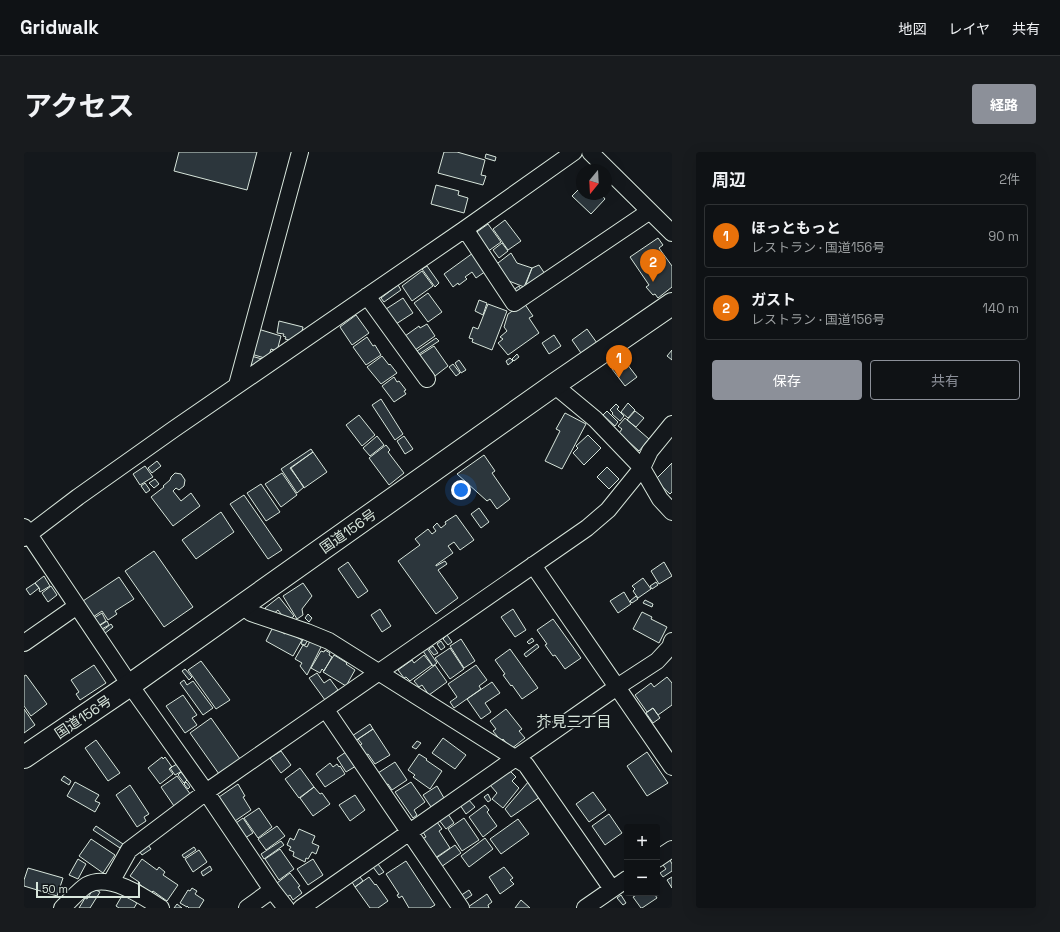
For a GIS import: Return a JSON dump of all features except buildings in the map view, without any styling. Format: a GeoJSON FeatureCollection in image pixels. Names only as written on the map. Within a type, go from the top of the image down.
{"type":"FeatureCollection","features":[{"type":"Feature","properties":{"kind":"highway","name":"国道156号"},"geometry":{"type":"LineString","coordinates":[[24,758],[130,685],[554,385],[672,304]]}},
{"type":"Feature","properties":{"kind":"street"},"geometry":{"type":"LineString","coordinates":[[237,385],[300,152]]}},
{"type":"Feature","properties":{"kind":"street"},"geometry":{"type":"LineString","coordinates":[[286,908],[272,890],[206,792],[130,685],[26,533],[574,152]]}},
{"type":"Feature","properties":{"kind":"street"},"geometry":{"type":"LineString","coordinates":[[590,152],[650,211],[669,223]]}},
{"type":"Feature","properties":{"kind":"street"},"geometry":{"type":"LineString","coordinates":[[465,229],[514,303],[650,211]]}},
{"type":"Feature","properties":{"kind":"street"},"geometry":{"type":"LineString","coordinates":[[366,296],[427,379]]}},
{"type":"Feature","properties":{"kind":"street"},"geometry":{"type":"LineString","coordinates":[[554,385],[595,420],[642,468],[660,499],[672,512]]}},
{"type":"Feature","properties":{"kind":"street"},"geometry":{"type":"LineString","coordinates":[[111,882],[129,850],[206,792],[587,528],[608,510],[642,468],[650,451],[672,424]]}},
{"type":"Feature","properties":{"kind":"street"},"geometry":{"type":"LineString","coordinates":[[533,565],[672,767]]}},
{"type":"Feature","properties":{"kind":"street"},"geometry":{"type":"LineString","coordinates":[[24,643],[77,606]]}},
{"type":"Feature","properties":{"kind":"street"},"geometry":{"type":"LineString","coordinates":[[242,606],[251,613],[329,641],[526,765],[612,889]]}},
{"type":"Feature","properties":{"kind":"street"},"geometry":{"type":"LineString","coordinates":[[301,908],[617,687],[657,662],[670,647],[672,641]]}},
{"type":"Feature","properties":{"kind":"street"},"geometry":{"type":"LineString","coordinates":[[326,710],[461,908]]}},
{"type":"Feature","properties":{"kind":"street"},"geometry":{"type":"LineString","coordinates":[[660,857],[672,849]]}},
{"type":"Feature","properties":{"kind":"street"},"geometry":{"type":"LineString","coordinates":[[585,908],[624,881]]}},
{"type":"Feature","properties":{"kind":"street"},"geometry":{"type":"LineString","coordinates":[[62,908],[87,885],[96,882],[111,882],[135,892],[161,908]]}},
{"type":"Feature","properties":{"kind":"street"},"geometry":{"type":"LineString","coordinates":[[247,908],[272,890]]}},
{"type":"Feature","properties":{"kind":"place","name":"ガスト"},"geometry":{"type":"Point","coordinates":[653,282]}},
{"type":"Feature","properties":{"kind":"place","name":"ほっともっと"},"geometry":{"type":"Point","coordinates":[619,378]}},
{"type":"Feature","properties":{"kind":"district","name":"芥見三丁目"},"geometry":{"type":"Point","coordinates":[574,722]}}]}
